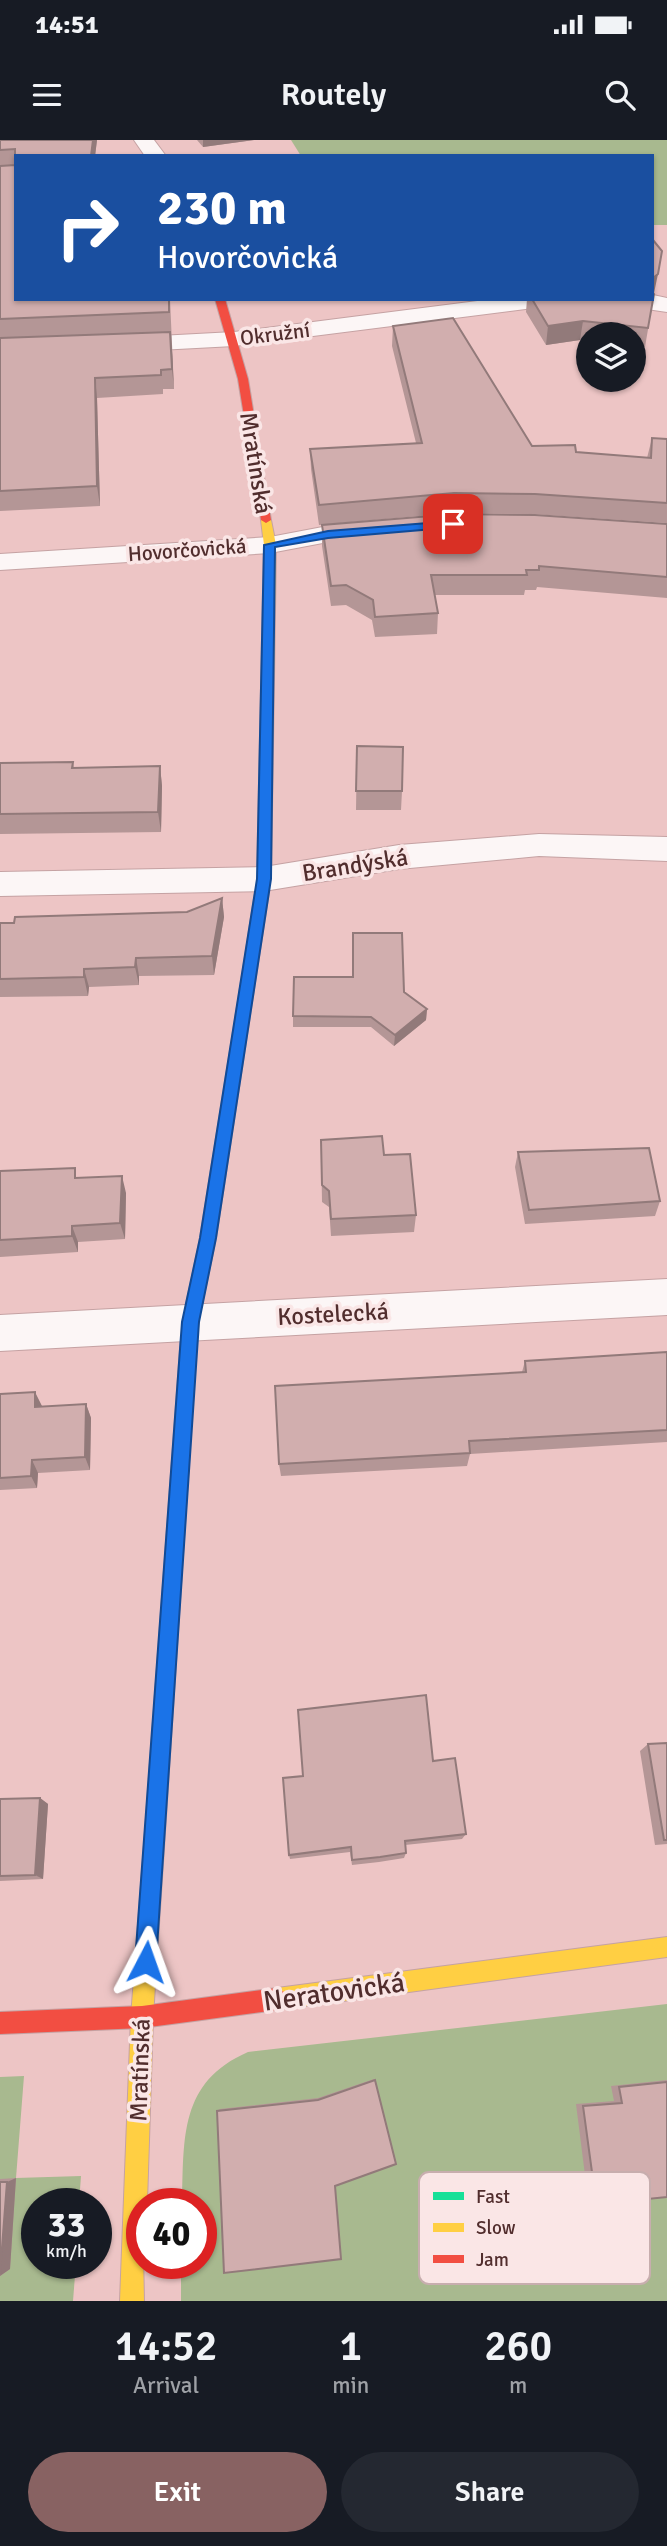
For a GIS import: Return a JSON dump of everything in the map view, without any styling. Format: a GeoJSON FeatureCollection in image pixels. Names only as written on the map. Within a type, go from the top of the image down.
{"type":"FeatureCollection","features":[{"type":"Feature","properties":{"kind":"street","name":"Mratínská"},"geometry":{"type":"LineString","coordinates":[[132,2301],[142,2017],[190,1322],[208,1238],[264,879],[270,545],[243,379],[221,301]]}},
{"type":"Feature","properties":{"kind":"street","name":"Okružní"},"geometry":{"type":"LineString","coordinates":[[94,346],[233,339],[533,301]]}},
{"type":"Feature","properties":{"kind":"street","name":"Hovorčovická"},"geometry":{"type":"LineString","coordinates":[[0,562],[270,545],[328,534],[397,529]]}},
{"type":"Feature","properties":{"kind":"street","name":"Brandýská"},"geometry":{"type":"LineString","coordinates":[[0,884],[264,879],[398,857],[539,845],[667,849]]}},
{"type":"Feature","properties":{"kind":"street","name":"Kostelecká"},"geometry":{"type":"LineString","coordinates":[[0,1333],[667,1297]]}},
{"type":"Feature","properties":{"kind":"street","name":"Neratovická"},"geometry":{"type":"LineString","coordinates":[[0,2023],[142,2017],[667,1947]]}},
{"type":"Feature","properties":{"kind":"green space"},"geometry":{"type":"Polygon","coordinates":[[[291,140],[667,140],[667,225],[654,225],[654,154],[300,154],[291,140]]]}},
{"type":"Feature","properties":{"kind":"green space"},"geometry":{"type":"Polygon","coordinates":[[[667,2004],[667,2301],[181,2301],[181,2279],[217,2279],[217,2188],[182,2188],[183,2156],[190,2114],[197,2096],[209,2079],[225,2064],[248,2052],[667,2004]]]}},
{"type":"Feature","properties":{"kind":"green space"},"geometry":{"type":"Polygon","coordinates":[[[24,2076],[16,2178],[81,2176],[80,2188],[21,2188],[21,2279],[75,2279],[73,2301],[0,2301],[0,2077],[24,2076]]]}},
{"type":"Feature","properties":{"kind":"building"},"geometry":{"type":"Polygon","coordinates":[[[0,140],[93,140],[91,154],[15,154],[15,149],[0,150],[0,140]]]}},
{"type":"Feature","properties":{"kind":"building"},"geometry":{"type":"Polygon","coordinates":[[[14,165],[14,301],[169,301],[169,312],[0,319],[0,166],[14,165]]]}},
{"type":"Feature","properties":{"kind":"building"},"geometry":{"type":"Polygon","coordinates":[[[654,241],[662,251],[658,274],[654,277],[654,241]]]}},
{"type":"Feature","properties":{"kind":"building"},"geometry":{"type":"Polygon","coordinates":[[[533,301],[653,301],[648,328],[646,322],[576,322],[548,326],[533,301]]]}},
{"type":"Feature","properties":{"kind":"building"},"geometry":{"type":"Polygon","coordinates":[[[453,318],[532,446],[575,445],[576,452],[651,458],[652,438],[667,439],[667,503],[535,494],[454,493],[319,505],[310,449],[422,443],[393,326],[453,318]]]}},
{"type":"Feature","properties":{"kind":"building"},"geometry":{"type":"Polygon","coordinates":[[[170,332],[172,369],[161,370],[161,375],[95,378],[97,486],[0,491],[0,338],[170,332]]]}},
{"type":"Feature","properties":{"kind":"building"},"geometry":{"type":"Polygon","coordinates":[[[455,514],[535,515],[667,524],[667,577],[539,566],[539,570],[526,570],[527,575],[431,575],[438,613],[375,617],[373,600],[346,585],[331,586],[322,525],[455,514]]]}},
{"type":"Feature","properties":{"kind":"building"},"geometry":{"type":"Polygon","coordinates":[[[357,746],[403,747],[402,791],[356,791],[357,746]]]}},
{"type":"Feature","properties":{"kind":"building"},"geometry":{"type":"Polygon","coordinates":[[[73,762],[72,768],[160,766],[158,812],[0,814],[0,763],[73,762]]]}},
{"type":"Feature","properties":{"kind":"building"},"geometry":{"type":"Polygon","coordinates":[[[222,898],[212,956],[136,958],[135,967],[84,969],[84,977],[0,979],[0,923],[14,923],[15,917],[187,912],[222,898]]]}},
{"type":"Feature","properties":{"kind":"building"},"geometry":{"type":"Polygon","coordinates":[[[353,933],[402,933],[404,992],[427,1009],[395,1035],[371,1017],[293,1016],[294,977],[353,977],[353,933]]]}},
{"type":"Feature","properties":{"kind":"building"},"geometry":{"type":"Polygon","coordinates":[[[382,1136],[384,1155],[410,1154],[416,1215],[331,1219],[329,1191],[322,1185],[321,1140],[382,1136]]]}},
{"type":"Feature","properties":{"kind":"building"},"geometry":{"type":"Polygon","coordinates":[[[649,1148],[660,1201],[529,1210],[518,1152],[649,1148]]]}},
{"type":"Feature","properties":{"kind":"building"},"geometry":{"type":"Polygon","coordinates":[[[75,1168],[75,1178],[122,1176],[120,1223],[72,1226],[72,1236],[0,1240],[0,1171],[75,1168]]]}},
{"type":"Feature","properties":{"kind":"building"},"geometry":{"type":"Polygon","coordinates":[[[667,1352],[667,1430],[469,1441],[470,1453],[279,1464],[275,1386],[526,1372],[525,1361],[667,1352]]]}},
{"type":"Feature","properties":{"kind":"building"},"geometry":{"type":"Polygon","coordinates":[[[35,1392],[35,1407],[86,1404],[85,1457],[32,1460],[31,1476],[0,1478],[0,1394],[35,1392]]]}},
{"type":"Feature","properties":{"kind":"building"},"geometry":{"type":"Polygon","coordinates":[[[426,1695],[433,1761],[455,1758],[466,1834],[405,1841],[406,1853],[380,1857],[352,1860],[351,1847],[289,1855],[283,1778],[303,1776],[298,1710],[426,1695]]]}},
{"type":"Feature","properties":{"kind":"building"},"geometry":{"type":"Polygon","coordinates":[[[667,1743],[667,1840],[664,1840],[648,1744],[667,1743]]]}},
{"type":"Feature","properties":{"kind":"building"},"geometry":{"type":"Polygon","coordinates":[[[40,1798],[35,1875],[0,1876],[0,1799],[40,1798]]]}},
{"type":"Feature","properties":{"kind":"building"},"geometry":{"type":"Polygon","coordinates":[[[375,2080],[396,2164],[335,2186],[341,2259],[224,2273],[217,2111],[318,2100],[375,2080]]]}},
{"type":"Feature","properties":{"kind":"building"},"geometry":{"type":"Polygon","coordinates":[[[667,2082],[667,2197],[650,2199],[650,2172],[592,2172],[583,2106],[622,2103],[619,2087],[667,2082]]]}},
{"type":"Feature","properties":{"kind":"building"},"geometry":{"type":"Polygon","coordinates":[[[0,2182],[7,2182],[0,2274],[0,2182]]]}},
{"type":"Feature","properties":{"kind":"traffic: fast"},"geometry":{"type":"LineString","coordinates":[[155,1832],[190,1322],[198,1286]]}},
{"type":"Feature","properties":{"kind":"traffic: slow"},"geometry":{"type":"LineString","coordinates":[[251,963],[264,879],[270,545],[266,520]]}},
{"type":"Feature","properties":{"kind":"traffic: slow"},"geometry":{"type":"LineString","coordinates":[[132,2301],[142,2017],[155,1832]]}},
{"type":"Feature","properties":{"kind":"traffic: slow"},"geometry":{"type":"LineString","coordinates":[[277,1999],[667,1947]]}},
{"type":"Feature","properties":{"kind":"traffic: jam"},"geometry":{"type":"LineString","coordinates":[[221,301],[243,379],[266,520]]}},
{"type":"Feature","properties":{"kind":"traffic: jam"},"geometry":{"type":"LineString","coordinates":[[198,1286],[251,963]]}},
{"type":"Feature","properties":{"kind":"traffic: jam"},"geometry":{"type":"LineString","coordinates":[[0,2023],[142,2017],[277,1999]]}},
{"type":"Feature","properties":{"kind":"route"},"geometry":{"type":"LineString","coordinates":[[146,1962],[190,1322],[208,1238],[264,879],[270,545],[328,534],[453,524]]}}]}
